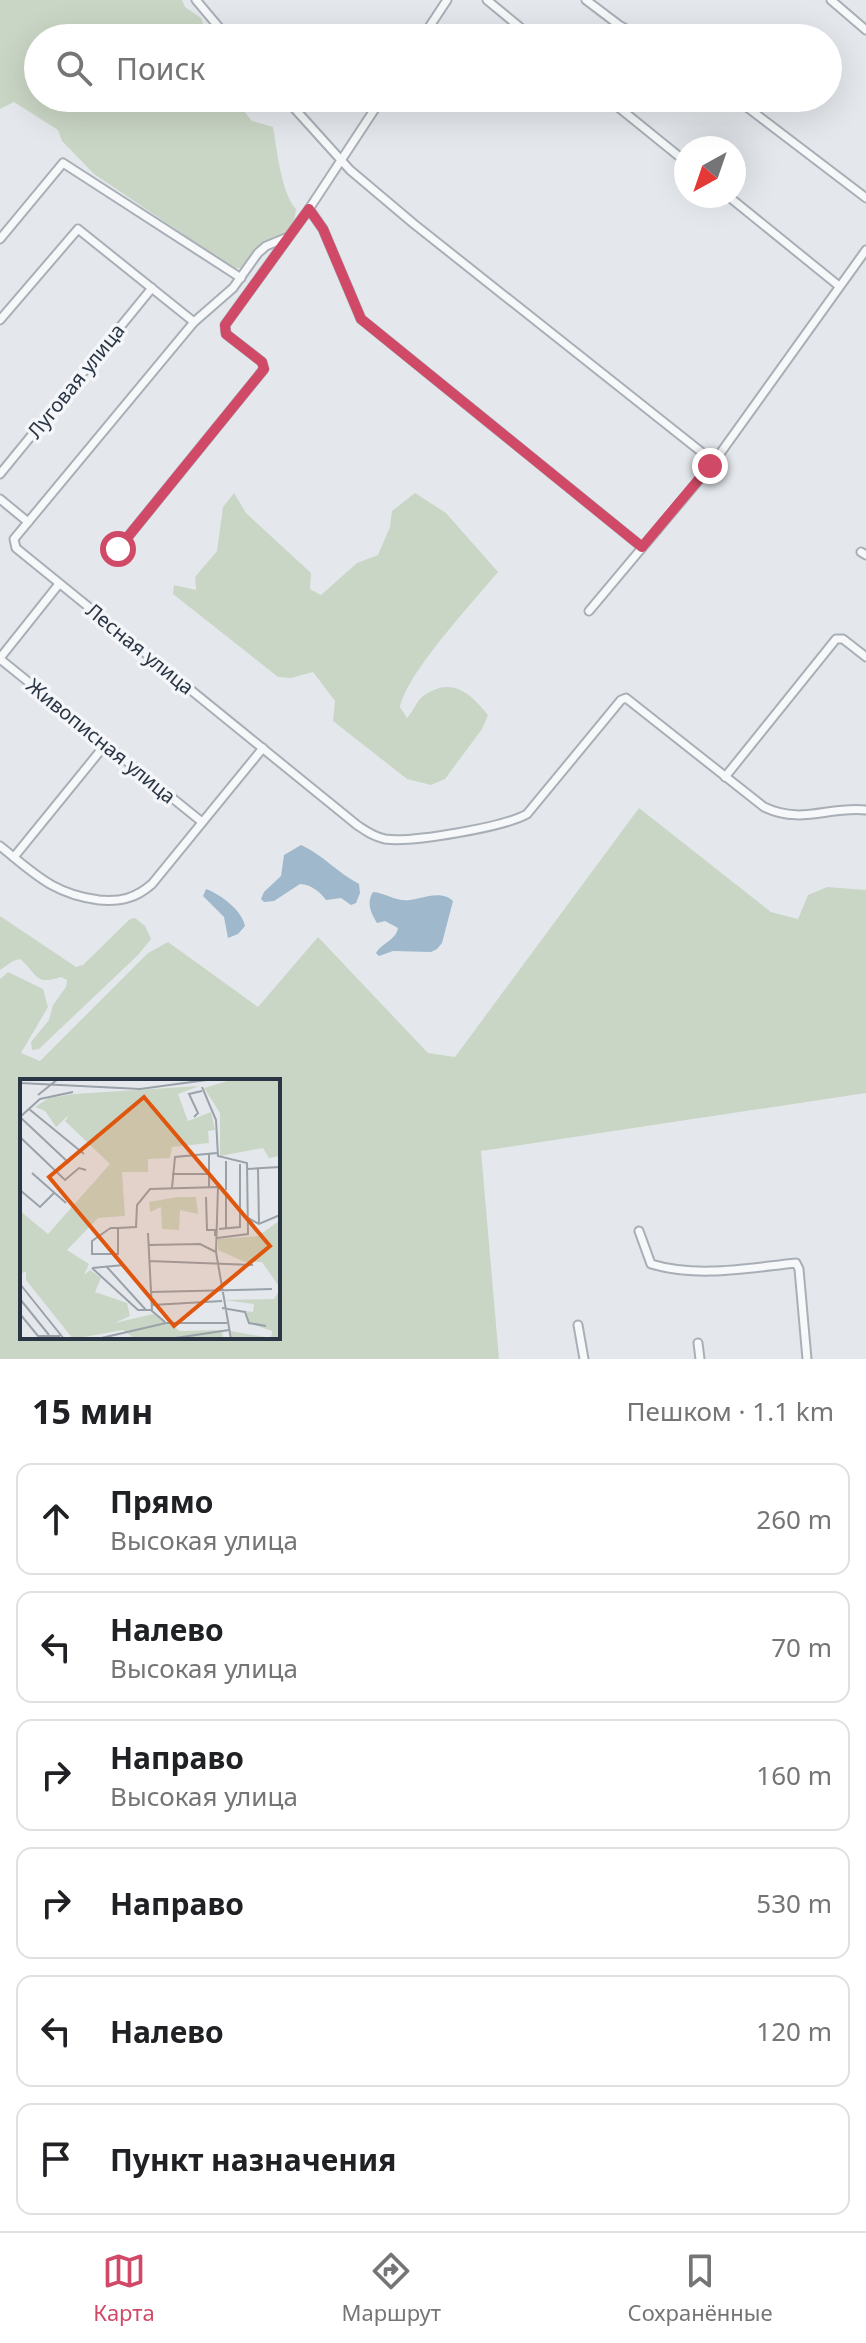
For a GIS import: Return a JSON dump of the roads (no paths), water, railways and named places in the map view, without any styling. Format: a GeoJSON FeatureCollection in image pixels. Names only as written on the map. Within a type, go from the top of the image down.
{"type":"FeatureCollection","features":[{"type":"Feature","properties":{"kind":"street"},"geometry":{"type":"LineString","coordinates":[[196,0],[216,24]]}},
{"type":"Feature","properties":{"kind":"street"},"geometry":{"type":"LineString","coordinates":[[431,24],[447,0]]}},
{"type":"Feature","properties":{"kind":"street"},"geometry":{"type":"LineString","coordinates":[[487,0],[516,24]]}},
{"type":"Feature","properties":{"kind":"street"},"geometry":{"type":"LineString","coordinates":[[586,0],[618,24]]}},
{"type":"Feature","properties":{"kind":"street"},"geometry":{"type":"LineString","coordinates":[[831,0],[866,30]]}},
{"type":"Feature","properties":{"kind":"street"},"geometry":{"type":"LineString","coordinates":[[298,112],[342,160],[414,224],[714,462]]}},
{"type":"Feature","properties":{"kind":"street"},"geometry":{"type":"LineString","coordinates":[[118,549],[264,369],[262,362],[224,330],[373,112]]}},
{"type":"Feature","properties":{"kind":"street"},"geometry":{"type":"LineString","coordinates":[[624,112],[674,152]]}},
{"type":"Feature","properties":{"kind":"street"},"geometry":{"type":"LineString","coordinates":[[753,112],[866,198]]}},
{"type":"Feature","properties":{"kind":"street"},"geometry":{"type":"LineString","coordinates":[[0,239],[63,163],[241,278]]}},
{"type":"Feature","properties":{"kind":"street"},"geometry":{"type":"LineString","coordinates":[[743,208],[839,286]]}},
{"type":"Feature","properties":{"kind":"street"},"geometry":{"type":"LineString","coordinates":[[309,209],[323,229],[361,319],[642,547]]}},
{"type":"Feature","properties":{"kind":"street"},"geometry":{"type":"LineString","coordinates":[[0,320],[78,229],[194,322]]}},
{"type":"Feature","properties":{"kind":"street"},"geometry":{"type":"LineString","coordinates":[[0,499],[28,522],[194,322],[241,278],[266,246],[288,237]]}},
{"type":"Feature","properties":{"kind":"street"},"geometry":{"type":"LineString","coordinates":[[589,611],[714,462],[866,250]]}},
{"type":"Feature","properties":{"kind":"street","name":"Луговая улица"},"geometry":{"type":"LineString","coordinates":[[0,474],[152,288]]}},
{"type":"Feature","properties":{"kind":"street","name":"Лесная улица"},"geometry":{"type":"LineString","coordinates":[[28,522],[14,539],[14,546],[370,834],[385,839],[467,831],[515,821],[527,814],[621,700],[626,698],[725,777]]}},
{"type":"Feature","properties":{"kind":"street"},"geometry":{"type":"LineString","coordinates":[[0,658],[59,584]]}},
{"type":"Feature","properties":{"kind":"street"},"geometry":{"type":"LineString","coordinates":[[866,657],[843,639],[836,639],[725,777],[764,807],[781,815],[797,817],[866,810]]}},
{"type":"Feature","properties":{"kind":"street","name":"Живописная улица"},"geometry":{"type":"LineString","coordinates":[[0,658],[202,822]]}},
{"type":"Feature","properties":{"kind":"street"},"geometry":{"type":"LineString","coordinates":[[14,857],[105,745]]}},
{"type":"Feature","properties":{"kind":"street"},"geometry":{"type":"LineString","coordinates":[[0,846],[60,892],[77,897],[124,900],[139,895],[152,884],[263,748]]}},
{"type":"Feature","properties":{"kind":"street"},"geometry":{"type":"LineString","coordinates":[[639,1231],[651,1264],[670,1270],[710,1272],[796,1263],[807,1359]]}},
{"type":"Feature","properties":{"kind":"street"},"geometry":{"type":"LineString","coordinates":[[578,1325],[584,1359]]}},
{"type":"Feature","properties":{"kind":"street"},"geometry":{"type":"LineString","coordinates":[[698,1343],[700,1359]]}},
{"type":"Feature","properties":{"kind":"water"},"geometry":{"type":"Polygon","coordinates":[[[301,845],[359,884],[356,903],[351,905],[341,898],[326,900],[315,889],[300,884],[274,901],[264,902],[261,899],[281,876],[284,855],[301,845]]]}},
{"type":"Feature","properties":{"kind":"water"},"geometry":{"type":"Polygon","coordinates":[[[206,889],[224,899],[240,914],[245,926],[238,934],[228,938],[224,917],[203,896],[206,889]]]}},
{"type":"Feature","properties":{"kind":"water"},"geometry":{"type":"Polygon","coordinates":[[[373,892],[400,900],[438,895],[453,901],[442,943],[431,952],[393,951],[379,956],[376,953],[395,936],[398,928],[385,921],[377,923],[371,912],[373,892]]]}}]}
